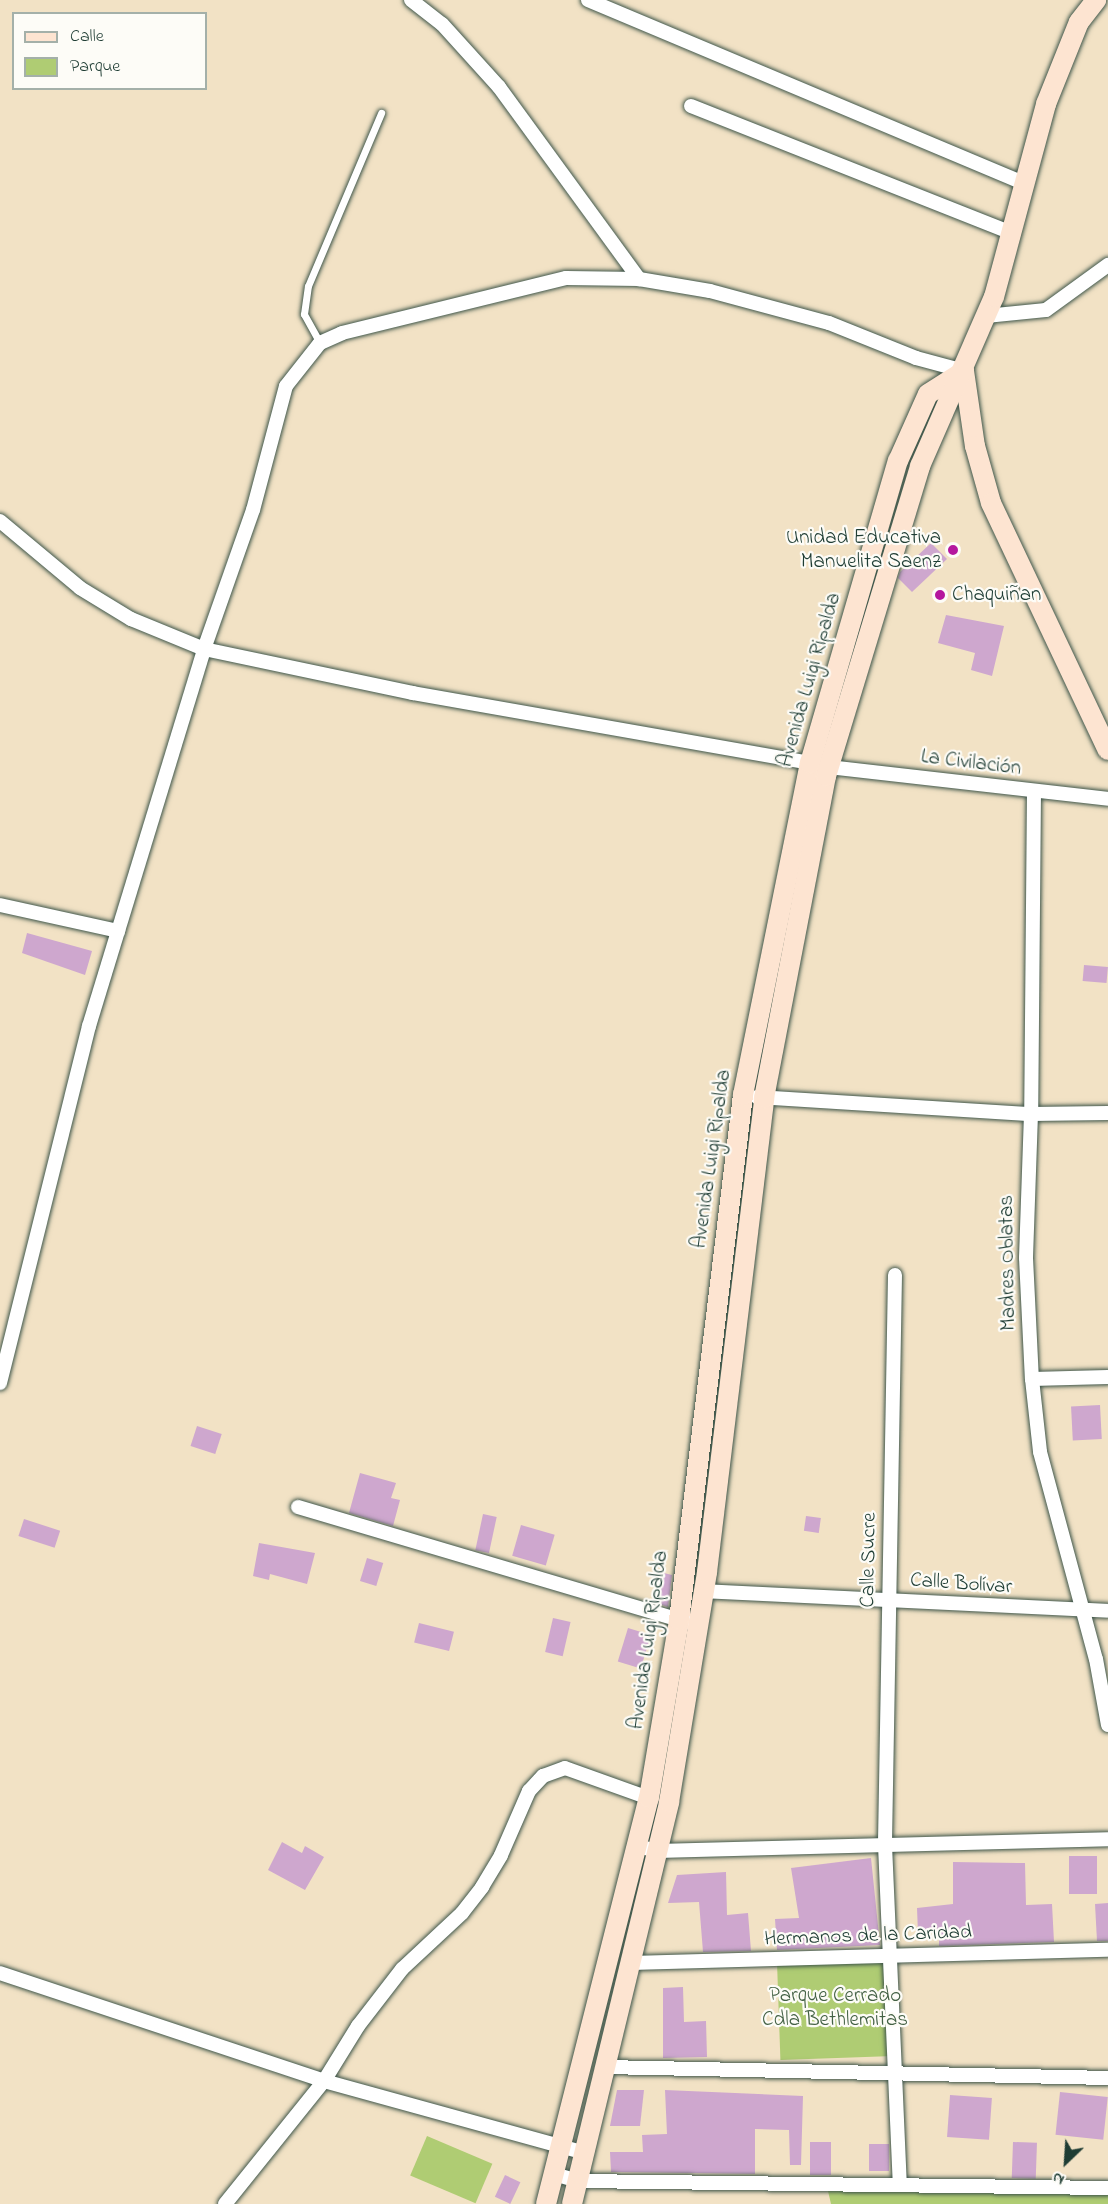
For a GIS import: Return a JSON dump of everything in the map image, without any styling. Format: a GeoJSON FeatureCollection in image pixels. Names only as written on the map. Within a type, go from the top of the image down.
{"type":"FeatureCollection","features":[{"type":"Feature","properties":{"kind":"street"},"geometry":{"type":"LineString","coordinates":[[411,0],[442,24],[498,87],[639,279]]}},
{"type":"Feature","properties":{"kind":"street"},"geometry":{"type":"LineString","coordinates":[[588,0],[1024,183]]}},
{"type":"Feature","properties":{"kind":"street"},"geometry":{"type":"LineString","coordinates":[[1096,0],[1079,22],[1061,60],[1024,183],[1012,233],[986,316],[964,371],[975,446],[991,503],[1108,750]]}},
{"type":"Feature","properties":{"kind":"street"},"geometry":{"type":"LineString","coordinates":[[691,106],[1012,233]]}},
{"type":"Feature","properties":{"kind":"street"},"geometry":{"type":"LineString","coordinates":[[986,316],[1046,310],[1108,265]]}},
{"type":"Feature","properties":{"kind":"street"},"geometry":{"type":"LineString","coordinates":[[0,1383],[89,1026],[204,649],[253,510],[286,386],[320,343],[342,333],[566,278],[639,279],[710,291],[829,323],[916,358],[964,371]]}},
{"type":"Feature","properties":{"kind":"street","name":"Avenida Luigi Ripalda"},"geometry":{"type":"LineString","coordinates":[[572,2204],[629,1963],[647,1848],[689,1622],[743,1095],[810,763],[898,461],[928,394],[964,371]]}},
{"type":"Feature","properties":{"kind":"street","name":"Avenida Luigi Ripalda"},"geometry":{"type":"LineString","coordinates":[[546,2204],[647,1848],[649,1798],[689,1622],[703,1591],[764,1098],[829,767],[920,466],[964,371]]}},
{"type":"Feature","properties":{"kind":"street"},"geometry":{"type":"LineString","coordinates":[[0,521],[80,588],[131,619],[204,649],[412,693],[810,763]]}},
{"type":"Feature","properties":{"kind":"street","name":"La Civilación"},"geometry":{"type":"LineString","coordinates":[[829,767],[1108,799]]}},
{"type":"Feature","properties":{"kind":"street","name":"Madres Oblatas"},"geometry":{"type":"LineString","coordinates":[[1034,791],[1031,1114],[1026,1258],[1032,1379],[1040,1452],[1083,1611],[1108,1725]]}},
{"type":"Feature","properties":{"kind":"street"},"geometry":{"type":"LineString","coordinates":[[0,905],[118,931]]}},
{"type":"Feature","properties":{"kind":"street"},"geometry":{"type":"LineString","coordinates":[[743,1095],[1031,1114],[1108,1113]]}},
{"type":"Feature","properties":{"kind":"street","name":"Calle Sucre"},"geometry":{"type":"LineString","coordinates":[[895,1275],[885,1845],[900,2185]]}},
{"type":"Feature","properties":{"kind":"street"},"geometry":{"type":"LineString","coordinates":[[1032,1379],[1108,1377]]}},
{"type":"Feature","properties":{"kind":"street"},"geometry":{"type":"LineString","coordinates":[[298,1507],[689,1622]]}},
{"type":"Feature","properties":{"kind":"street","name":"Calle Bolívar"},"geometry":{"type":"LineString","coordinates":[[703,1591],[1108,1611]]}},
{"type":"Feature","properties":{"kind":"street"},"geometry":{"type":"LineString","coordinates":[[225,2204],[324,2080],[358,2026],[402,1969],[462,1913],[482,1887],[501,1855],[529,1791],[543,1776],[565,1768],[649,1798]]}},
{"type":"Feature","properties":{"kind":"street"},"geometry":{"type":"LineString","coordinates":[[647,1848],[1108,1839]]}},
{"type":"Feature","properties":{"kind":"street","name":"Hermanos de la Caridad"},"geometry":{"type":"LineString","coordinates":[[629,1963],[1108,1950]]}},
{"type":"Feature","properties":{"kind":"street"},"geometry":{"type":"LineString","coordinates":[[0,1973],[324,2080],[585,2154]]}},
{"type":"Feature","properties":{"kind":"street"},"geometry":{"type":"LineString","coordinates":[[605,2067],[1108,2078]]}},
{"type":"Feature","properties":{"kind":"street"},"geometry":{"type":"LineString","coordinates":[[554,2174],[579,2181],[1108,2188]]}},
{"type":"Feature","properties":{"kind":"lane"},"geometry":{"type":"LineString","coordinates":[[320,343],[304,314],[308,286],[381,113]]}},
{"type":"Feature","properties":{"kind":"green space","name":"Parque Cerrado Cdla Bethlemitas"},"geometry":{"type":"Polygon","coordinates":[[[890,1960],[893,2056],[780,2060],[777,1964],[890,1960]]]}},
{"type":"Feature","properties":{"kind":"green space"},"geometry":{"type":"Polygon","coordinates":[[[427,2136],[492,2164],[476,2203],[410,2176],[427,2136]]]}},
{"type":"Feature","properties":{"kind":"green space"},"geometry":{"type":"Polygon","coordinates":[[[1108,2189],[1108,2204],[831,2204],[828,2191],[1108,2189]]]}},
{"type":"Feature","properties":{"kind":"building"},"geometry":{"type":"Polygon","coordinates":[[[931,543],[947,559],[912,592],[898,578],[900,572],[931,543]]]}},
{"type":"Feature","properties":{"kind":"building"},"geometry":{"type":"Polygon","coordinates":[[[946,615],[1004,626],[992,676],[971,670],[975,653],[938,643],[946,615]]]}},
{"type":"Feature","properties":{"kind":"building"},"geometry":{"type":"Polygon","coordinates":[[[27,933],[92,951],[85,975],[22,953],[27,933]]]}},
{"type":"Feature","properties":{"kind":"building"},"geometry":{"type":"Polygon","coordinates":[[[1084,965],[1108,967],[1107,983],[1083,981],[1084,965]]]}},
{"type":"Feature","properties":{"kind":"building"},"geometry":{"type":"Polygon","coordinates":[[[1100,1405],[1102,1439],[1073,1440],[1071,1407],[1100,1405]]]}},
{"type":"Feature","properties":{"kind":"building"},"geometry":{"type":"Polygon","coordinates":[[[197,1426],[222,1434],[215,1454],[191,1446],[197,1426]]]}},
{"type":"Feature","properties":{"kind":"building"},"geometry":{"type":"Polygon","coordinates":[[[360,1473],[396,1483],[391,1498],[400,1500],[393,1526],[349,1513],[360,1473]]]}},
{"type":"Feature","properties":{"kind":"building"},"geometry":{"type":"Polygon","coordinates":[[[483,1514],[497,1517],[489,1553],[475,1550],[483,1514]]]}},
{"type":"Feature","properties":{"kind":"building"},"geometry":{"type":"Polygon","coordinates":[[[806,1516],[821,1518],[819,1533],[804,1531],[806,1516]]]}},
{"type":"Feature","properties":{"kind":"building"},"geometry":{"type":"Polygon","coordinates":[[[24,1519],[60,1531],[55,1548],[18,1536],[24,1519]]]}},
{"type":"Feature","properties":{"kind":"building"},"geometry":{"type":"Polygon","coordinates":[[[521,1525],[555,1535],[546,1565],[512,1556],[521,1525]]]}},
{"type":"Feature","properties":{"kind":"building"},"geometry":{"type":"Polygon","coordinates":[[[259,1543],[315,1553],[307,1584],[270,1574],[269,1580],[253,1576],[259,1543]]]}},
{"type":"Feature","properties":{"kind":"building"},"geometry":{"type":"Polygon","coordinates":[[[367,1558],[383,1563],[376,1586],[360,1581],[367,1558]]]}},
{"type":"Feature","properties":{"kind":"building"},"geometry":{"type":"Polygon","coordinates":[[[660,1572],[672,1575],[668,1607],[653,1602],[660,1572]]]}},
{"type":"Feature","properties":{"kind":"building"},"geometry":{"type":"Polygon","coordinates":[[[553,1618],[571,1622],[563,1656],[545,1652],[553,1618]]]}},
{"type":"Feature","properties":{"kind":"building"},"geometry":{"type":"Polygon","coordinates":[[[419,1623],[454,1632],[449,1651],[414,1642],[419,1623]]]}},
{"type":"Feature","properties":{"kind":"building"},"geometry":{"type":"Polygon","coordinates":[[[628,1628],[651,1635],[641,1668],[618,1661],[628,1628]]]}},
{"type":"Feature","properties":{"kind":"building"},"geometry":{"type":"Polygon","coordinates":[[[282,1842],[302,1853],[305,1846],[324,1857],[305,1890],[268,1870],[282,1842]]]}},
{"type":"Feature","properties":{"kind":"building"},"geometry":{"type":"Polygon","coordinates":[[[1069,1856],[1097,1856],[1097,1894],[1069,1894],[1069,1856]]]}},
{"type":"Feature","properties":{"kind":"building"},"geometry":{"type":"Polygon","coordinates":[[[871,1858],[880,1945],[777,1950],[775,1919],[799,1918],[791,1868],[871,1858]]]}},
{"type":"Feature","properties":{"kind":"building"},"geometry":{"type":"Polygon","coordinates":[[[953,1862],[1025,1863],[1026,1905],[1052,1904],[1054,1942],[939,1946],[939,1931],[918,1934],[917,1908],[953,1904],[953,1862]]]}},
{"type":"Feature","properties":{"kind":"building"},"geometry":{"type":"Polygon","coordinates":[[[726,1872],[727,1915],[748,1913],[751,1951],[703,1952],[699,1902],[668,1903],[677,1875],[726,1872]]]}},
{"type":"Feature","properties":{"kind":"building"},"geometry":{"type":"Polygon","coordinates":[[[1108,1903],[1108,1941],[1097,1941],[1095,1904],[1108,1903]]]}},
{"type":"Feature","properties":{"kind":"building"},"geometry":{"type":"Polygon","coordinates":[[[683,1987],[684,2022],[706,2021],[707,2057],[663,2058],[663,1988],[683,1987]]]}},
{"type":"Feature","properties":{"kind":"building"},"geometry":{"type":"Polygon","coordinates":[[[617,2090],[644,2090],[640,2126],[610,2126],[617,2090]]]}},
{"type":"Feature","properties":{"kind":"building"},"geometry":{"type":"Polygon","coordinates":[[[665,2090],[803,2096],[801,2165],[790,2165],[789,2130],[755,2129],[755,2174],[611,2172],[610,2152],[643,2152],[642,2135],[667,2134],[665,2090]]]}},
{"type":"Feature","properties":{"kind":"building"},"geometry":{"type":"Polygon","coordinates":[[[1060,2092],[1108,2097],[1103,2140],[1056,2135],[1060,2092]]]}},
{"type":"Feature","properties":{"kind":"building"},"geometry":{"type":"Polygon","coordinates":[[[950,2095],[992,2098],[989,2140],[947,2137],[950,2095]]]}},
{"type":"Feature","properties":{"kind":"building"},"geometry":{"type":"Polygon","coordinates":[[[810,2142],[831,2142],[831,2175],[810,2175],[810,2142]]]}},
{"type":"Feature","properties":{"kind":"building"},"geometry":{"type":"Polygon","coordinates":[[[1013,2142],[1037,2143],[1036,2179],[1012,2178],[1013,2142]]]}},
{"type":"Feature","properties":{"kind":"building"},"geometry":{"type":"Polygon","coordinates":[[[869,2144],[889,2144],[889,2171],[869,2171],[869,2144]]]}},
{"type":"Feature","properties":{"kind":"building"},"geometry":{"type":"Polygon","coordinates":[[[505,2175],[520,2182],[510,2204],[495,2197],[505,2175]]]}},
{"type":"Feature","properties":{"kind":"place","name":"Unidad Educativa Manuelita Saenz"},"geometry":{"type":"Point","coordinates":[953,550]}},
{"type":"Feature","properties":{"kind":"place","name":"Chaquiñan"},"geometry":{"type":"Point","coordinates":[940,595]}}]}
